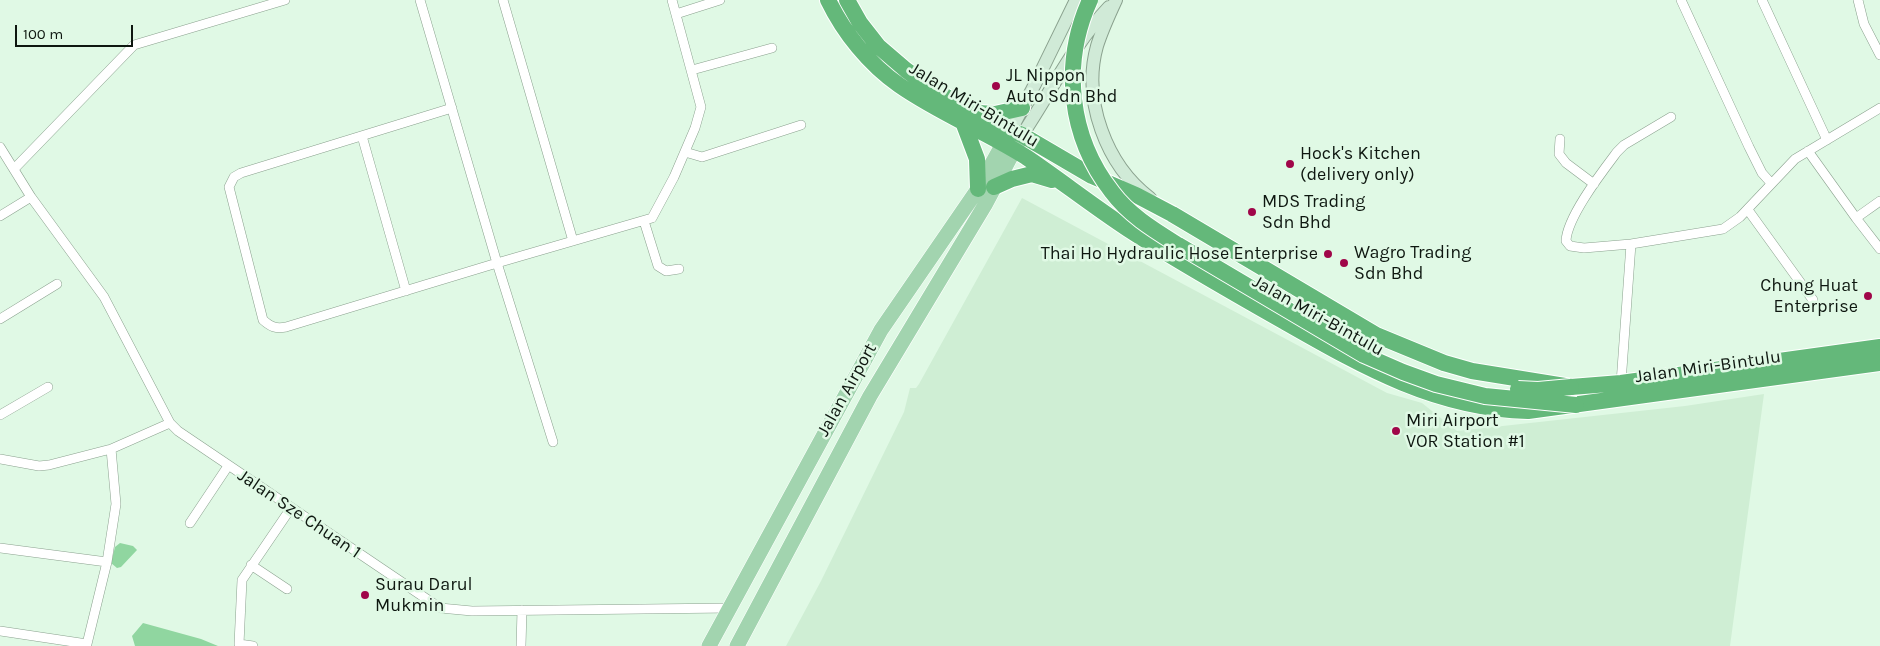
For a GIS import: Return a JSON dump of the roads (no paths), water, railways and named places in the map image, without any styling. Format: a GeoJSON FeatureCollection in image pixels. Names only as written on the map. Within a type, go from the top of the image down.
{"type":"FeatureCollection","features":[{"type":"Feature","properties":{"kind":"highway","name":"Jalan Miri-Bintulu"},"geometry":{"type":"LineString","coordinates":[[828,0],[846,30],[871,62],[899,85],[1013,140],[1136,195],[1172,214],[1376,334],[1444,363],[1472,371],[1571,387],[1620,383],[1880,347]]}},
{"type":"Feature","properties":{"kind":"highway","name":"Jalan Miri-Bintulu"},"geometry":{"type":"LineString","coordinates":[[847,0],[860,23],[878,46],[967,117]]}},
{"type":"Feature","properties":{"kind":"highway"},"geometry":{"type":"LineString","coordinates":[[1090,0],[1078,33],[1074,60],[1073,96],[1075,112],[1082,138],[1092,162],[1112,193],[1132,213],[1178,245],[1364,355],[1403,372],[1436,384],[1485,396],[1576,405]]}},
{"type":"Feature","properties":{"kind":"highway"},"geometry":{"type":"LineString","coordinates":[[1101,0],[1090,26],[1084,51],[1081,81],[1084,112],[1088,129],[1104,164],[1129,196],[1152,217],[1319,317],[1394,359],[1442,376],[1471,383],[1538,390],[1571,387]]}},
{"type":"Feature","properties":{"kind":"highway"},"geometry":{"type":"LineString","coordinates":[[1022,108],[995,114],[967,117],[986,188],[1032,174],[1059,182]]}},
{"type":"Feature","properties":{"kind":"highway","name":"Jalan Miri-Bintulu"},"geometry":{"type":"LineString","coordinates":[[1013,140],[1059,182],[1129,230],[1237,295],[1352,360],[1408,386],[1441,398],[1503,410],[1528,411],[1880,363]]}},
{"type":"Feature","properties":{"kind":"main road"},"geometry":{"type":"LineString","coordinates":[[1013,140],[1022,108],[1076,0]]}},
{"type":"Feature","properties":{"kind":"main road"},"geometry":{"type":"LineString","coordinates":[[1013,140],[1096,22],[1116,0]]}},
{"type":"Feature","properties":{"kind":"main road"},"geometry":{"type":"LineString","coordinates":[[1116,0],[1097,47],[1095,57],[1094,93],[1096,113],[1105,141],[1122,169],[1144,193],[1172,214]]}},
{"type":"Feature","properties":{"kind":"main road","name":"Jalan Airport"},"geometry":{"type":"LineString","coordinates":[[737,646],[886,367],[1013,140]]}},
{"type":"Feature","properties":{"kind":"main road","name":"Jalan Airport"},"geometry":{"type":"LineString","coordinates":[[708,646],[881,330],[986,188]]}},
{"type":"Feature","properties":{"kind":"main road"},"geometry":{"type":"LineString","coordinates":[[730,608],[749,607],[764,595]]}},
{"type":"Feature","properties":{"kind":"street"},"geometry":{"type":"LineString","coordinates":[[14,169],[134,45],[285,0]]}},
{"type":"Feature","properties":{"kind":"street"},"geometry":{"type":"LineString","coordinates":[[420,0],[552,442]]}},
{"type":"Feature","properties":{"kind":"street"},"geometry":{"type":"LineString","coordinates":[[503,0],[573,241]]}},
{"type":"Feature","properties":{"kind":"street"},"geometry":{"type":"LineString","coordinates":[[452,108],[241,173],[234,177],[228,187],[263,320],[269,326],[278,329],[286,327],[652,218],[685,152],[699,119],[701,107],[672,0]]}},
{"type":"Feature","properties":{"kind":"street"},"geometry":{"type":"LineString","coordinates":[[676,14],[720,0]]}},
{"type":"Feature","properties":{"kind":"street"},"geometry":{"type":"LineString","coordinates":[[1682,0],[1749,147],[1762,173],[1771,183]]}},
{"type":"Feature","properties":{"kind":"street"},"geometry":{"type":"LineString","coordinates":[[1762,0],[1827,140]]}},
{"type":"Feature","properties":{"kind":"street"},"geometry":{"type":"LineString","coordinates":[[1858,0],[1864,24],[1880,55]]}},
{"type":"Feature","properties":{"kind":"street"},"geometry":{"type":"LineString","coordinates":[[692,70],[772,48]]}},
{"type":"Feature","properties":{"kind":"street"},"geometry":{"type":"LineString","coordinates":[[1671,116],[1624,145],[1617,152],[1594,184],[1570,226],[1566,241],[1570,246],[1577,248],[1631,244],[1723,229],[1748,210],[1795,159],[1880,108]]}},
{"type":"Feature","properties":{"kind":"street"},"geometry":{"type":"LineString","coordinates":[[685,152],[702,157],[801,125]]}},
{"type":"Feature","properties":{"kind":"street"},"geometry":{"type":"LineString","coordinates":[[362,136],[406,291]]}},
{"type":"Feature","properties":{"kind":"street"},"geometry":{"type":"LineString","coordinates":[[1560,139],[1559,154],[1566,163],[1594,184]]}},
{"type":"Feature","properties":{"kind":"street","name":"Jalan Sze Chuan 1"},"geometry":{"type":"LineString","coordinates":[[0,147],[31,197],[104,297],[170,423],[178,431],[228,466],[440,608],[472,611],[730,608]]}},
{"type":"Feature","properties":{"kind":"street"},"geometry":{"type":"LineString","coordinates":[[1808,150],[1880,249]]}},
{"type":"Feature","properties":{"kind":"street"},"geometry":{"type":"LineString","coordinates":[[0,216],[31,197]]}},
{"type":"Feature","properties":{"kind":"street"},"geometry":{"type":"LineString","coordinates":[[1856,218],[1880,201]]}},
{"type":"Feature","properties":{"kind":"street"},"geometry":{"type":"LineString","coordinates":[[1748,210],[1813,300]]}},
{"type":"Feature","properties":{"kind":"street"},"geometry":{"type":"LineString","coordinates":[[644,221],[658,266],[666,271],[679,270]]}},
{"type":"Feature","properties":{"kind":"street"},"geometry":{"type":"LineString","coordinates":[[1620,383],[1631,244]]}},
{"type":"Feature","properties":{"kind":"street"},"geometry":{"type":"LineString","coordinates":[[0,319],[57,284]]}},
{"type":"Feature","properties":{"kind":"street"},"geometry":{"type":"LineString","coordinates":[[0,415],[48,387]]}},
{"type":"Feature","properties":{"kind":"street"},"geometry":{"type":"LineString","coordinates":[[0,458],[39,466],[49,465],[111,449],[170,423]]}},
{"type":"Feature","properties":{"kind":"street"},"geometry":{"type":"LineString","coordinates":[[0,631],[87,645],[106,562],[116,504],[111,449]]}},
{"type":"Feature","properties":{"kind":"street"},"geometry":{"type":"LineString","coordinates":[[190,523],[228,466]]}},
{"type":"Feature","properties":{"kind":"street"},"geometry":{"type":"LineString","coordinates":[[253,646],[239,645],[242,580],[291,508]]}},
{"type":"Feature","properties":{"kind":"street"},"geometry":{"type":"LineString","coordinates":[[0,548],[106,562]]}},
{"type":"Feature","properties":{"kind":"street"},"geometry":{"type":"LineString","coordinates":[[251,565],[287,589]]}},
{"type":"Feature","properties":{"kind":"street"},"geometry":{"type":"LineString","coordinates":[[521,646],[522,610]]}},
{"type":"Feature","properties":{"kind":"place","name":"JL Nippon Auto Sdn Bhd"},"geometry":{"type":"Point","coordinates":[996,86]}},
{"type":"Feature","properties":{"kind":"place","name":"Hock's Kitchen (delivery only)"},"geometry":{"type":"Point","coordinates":[1290,164]}},
{"type":"Feature","properties":{"kind":"place","name":"MDS Trading Sdn Bhd"},"geometry":{"type":"Point","coordinates":[1252,212]}},
{"type":"Feature","properties":{"kind":"place","name":"Thai Ho Hydraulic Hose Enterprise"},"geometry":{"type":"Point","coordinates":[1328,254]}},
{"type":"Feature","properties":{"kind":"place","name":"Wagro Trading Sdn Bhd"},"geometry":{"type":"Point","coordinates":[1344,263]}},
{"type":"Feature","properties":{"kind":"place","name":"Chung Huat Enterprise"},"geometry":{"type":"Point","coordinates":[1868,296]}},
{"type":"Feature","properties":{"kind":"place","name":"Miri Airport VOR Station #1"},"geometry":{"type":"Point","coordinates":[1396,431]}},
{"type":"Feature","properties":{"kind":"place","name":"Surau Darul Mukmin"},"geometry":{"type":"Point","coordinates":[365,595]}}]}
